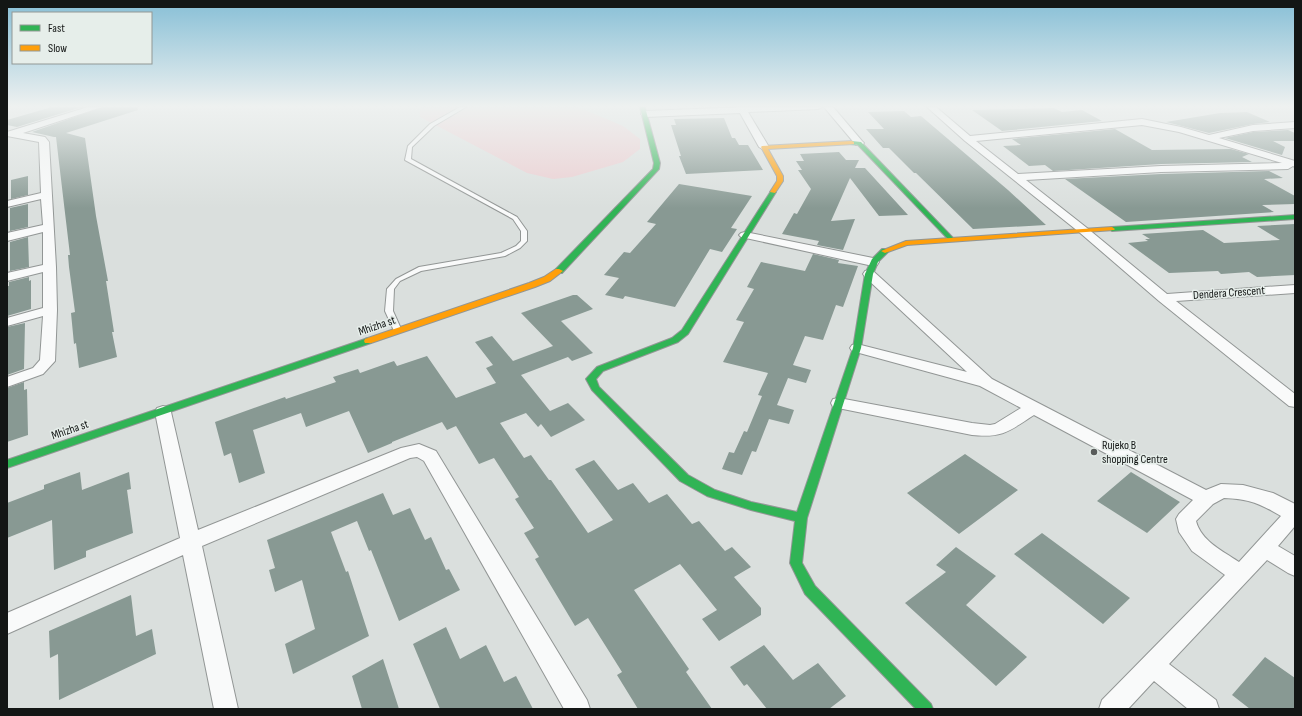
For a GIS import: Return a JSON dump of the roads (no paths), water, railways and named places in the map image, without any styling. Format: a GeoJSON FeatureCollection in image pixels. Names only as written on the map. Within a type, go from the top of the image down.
{"type":"FeatureCollection","features":[{"type":"Feature","properties":{"kind":"street"},"geometry":{"type":"LineString","coordinates":[[7,382],[38,371],[47,361],[50,310],[50,267],[49,227],[43,140]]}},
{"type":"Feature","properties":{"kind":"street","name":"Mhizha st"},"geometry":{"type":"LineString","coordinates":[[7,464],[398,332],[547,279],[559,271],[656,169],[651,140]]}},
{"type":"Feature","properties":{"kind":"street"},"geometry":{"type":"LineString","coordinates":[[761,140],[780,176],[780,181],[744,235],[685,332],[675,340],[600,369],[591,379],[595,388],[684,478],[711,493],[751,506],[801,518]]}},
{"type":"Feature","properties":{"kind":"street"},"geometry":{"type":"LineString","coordinates":[[857,140],[951,239]]}},
{"type":"Feature","properties":{"kind":"street"},"geometry":{"type":"LineString","coordinates":[[970,140],[1295,402]]}},
{"type":"Feature","properties":{"kind":"street"},"geometry":{"type":"LineString","coordinates":[[1217,140],[1295,165]]}},
{"type":"Feature","properties":{"kind":"street"},"geometry":{"type":"LineString","coordinates":[[764,146],[859,143]]}},
{"type":"Feature","properties":{"kind":"street"},"geometry":{"type":"LineString","coordinates":[[1017,177],[1160,169],[1295,165]]}},
{"type":"Feature","properties":{"kind":"street"},"geometry":{"type":"LineString","coordinates":[[7,204],[46,195]]}},
{"type":"Feature","properties":{"kind":"street"},"geometry":{"type":"LineString","coordinates":[[926,709],[810,590],[796,563],[801,518],[857,348],[871,268],[884,250],[906,242],[1295,217]]}},
{"type":"Feature","properties":{"kind":"street"},"geometry":{"type":"LineString","coordinates":[[7,237],[49,227]]}},
{"type":"Feature","properties":{"kind":"street"},"geometry":{"type":"LineString","coordinates":[[744,235],[871,268],[986,382]]}},
{"type":"Feature","properties":{"kind":"street"},"geometry":{"type":"LineString","coordinates":[[7,277],[50,267]]}},
{"type":"Feature","properties":{"kind":"street","name":"Dendera Crescent"},"geometry":{"type":"LineString","coordinates":[[1164,298],[1295,289]]}},
{"type":"Feature","properties":{"kind":"street"},"geometry":{"type":"LineString","coordinates":[[7,322],[50,310]]}},
{"type":"Feature","properties":{"kind":"street"},"geometry":{"type":"LineString","coordinates":[[857,348],[986,382],[1206,499]]}},
{"type":"Feature","properties":{"kind":"street"},"geometry":{"type":"LineString","coordinates":[[839,403],[972,429],[990,431],[1001,428],[1034,407]]}},
{"type":"Feature","properties":{"kind":"street"},"geometry":{"type":"LineString","coordinates":[[163,412],[226,709]]}},
{"type":"Feature","properties":{"kind":"street"},"geometry":{"type":"LineString","coordinates":[[7,624],[191,542],[407,452],[419,450],[430,456],[578,709]]}},
{"type":"Feature","properties":{"kind":"street"},"geometry":{"type":"LineString","coordinates":[[1111,709],[1265,548],[1294,513],[1266,498],[1243,492],[1221,491],[1206,499],[1186,519],[1190,532],[1199,545],[1240,574]]}},
{"type":"Feature","properties":{"kind":"street"},"geometry":{"type":"LineString","coordinates":[[1265,548],[1295,567]]}},
{"type":"Feature","properties":{"kind":"street"},"geometry":{"type":"LineString","coordinates":[[1153,666],[1207,709]]}},
{"type":"Feature","properties":{"kind":"lane"},"geometry":{"type":"LineString","coordinates":[[398,332],[389,311],[391,289],[398,280],[419,269],[503,255],[518,247],[524,241],[524,231],[515,218],[408,160],[410,148],[417,140]]}},
{"type":"Feature","properties":{"kind":"place","name":"Rujeko B shopping Centre"},"geometry":{"type":"Point","coordinates":[1094,452]}}]}
